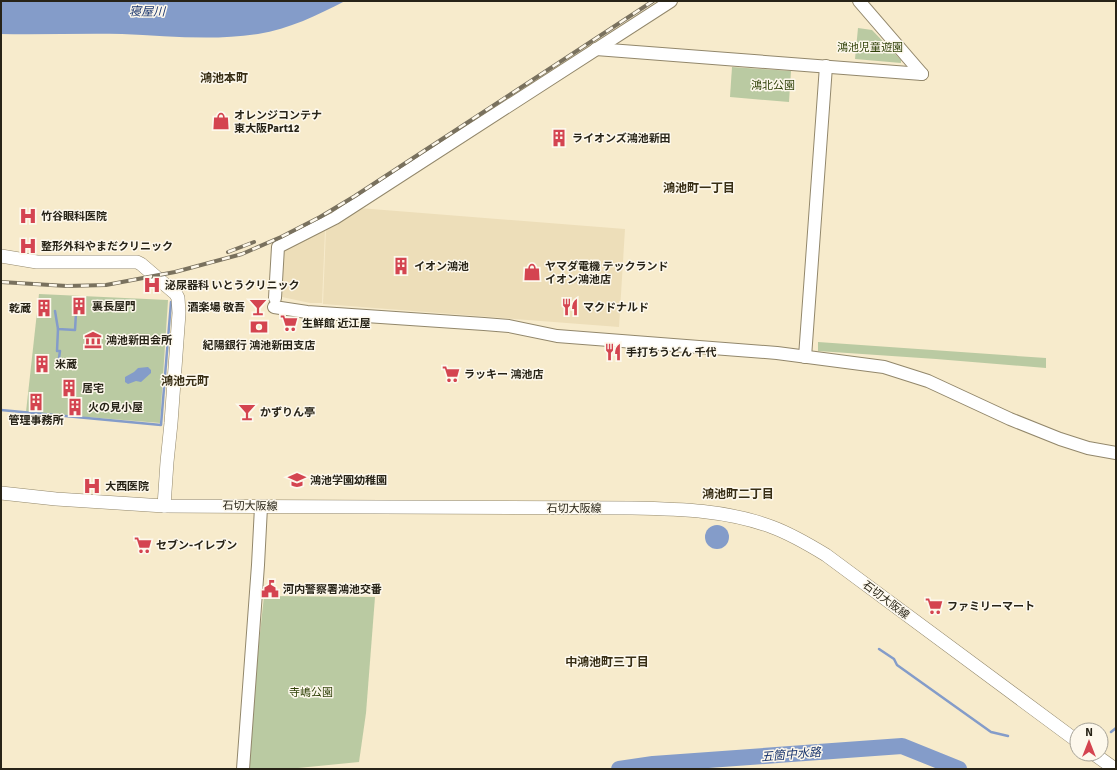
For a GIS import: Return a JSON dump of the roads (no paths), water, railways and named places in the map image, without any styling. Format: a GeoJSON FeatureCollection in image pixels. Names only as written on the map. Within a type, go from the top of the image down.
{"type":"FeatureCollection","features":[{"type":"Feature","properties":{"kind":"main road"},"geometry":{"type":"LineString","coordinates":[[1,256],[37,262],[137,262],[176,294],[178,298],[179,313],[164,506]]}},
{"type":"Feature","properties":{"kind":"main road","name":"石切大阪線"},"geometry":{"type":"LineString","coordinates":[[1,493],[56,500],[164,506],[666,509],[708,511],[735,516],[764,524],[794,536],[829,558],[1069,735]]}},
{"type":"Feature","properties":{"kind":"main road"},"geometry":{"type":"LineString","coordinates":[[1105,762],[1115,769]]}},
{"type":"Feature","properties":{"kind":"street"},"geometry":{"type":"LineString","coordinates":[[671,1],[335,218],[278,247],[274,303],[307,312],[509,326],[557,336],[777,353],[884,367],[928,381],[1041,432],[1088,448],[1116,453]]}},
{"type":"Feature","properties":{"kind":"street"},"geometry":{"type":"LineString","coordinates":[[596,49],[922,74],[859,1]]}},
{"type":"Feature","properties":{"kind":"street"},"geometry":{"type":"LineString","coordinates":[[805,357],[826,66]]}},
{"type":"Feature","properties":{"kind":"street"},"geometry":{"type":"LineString","coordinates":[[243,769],[261,507]]}},
{"type":"Feature","properties":{"kind":"water","name":"寝屋川"},"geometry":{"type":"Polygon","coordinates":[[[1,1],[345,1],[303,21],[270,32],[241,36],[207,38],[122,34],[1,34],[1,1]]]}},
{"type":"Feature","properties":{"kind":"water"},"geometry":{"type":"Polygon","coordinates":[[[148,367],[151,370],[151,373],[141,382],[136,381],[128,384],[125,382],[125,377],[138,368],[148,367]]]}},
{"type":"Feature","properties":{"kind":"water"},"geometry":{"type":"Polygon","coordinates":[[[717,525],[726,528],[729,537],[726,546],[717,549],[708,546],[705,537],[708,528],[717,525]]]}},
{"type":"Feature","properties":{"kind":"waterway"},"geometry":{"type":"LineString","coordinates":[[1,410],[161,425],[171,302]]}},
{"type":"Feature","properties":{"kind":"waterway"},"geometry":{"type":"LineString","coordinates":[[55,311],[58,329],[75,330],[76,313]]}},
{"type":"Feature","properties":{"kind":"waterway"},"geometry":{"type":"LineString","coordinates":[[58,329],[57,351],[60,351],[59,358]]}},
{"type":"Feature","properties":{"kind":"waterway"},"geometry":{"type":"LineString","coordinates":[[879,649],[894,659],[897,665],[991,732],[1008,736]]}},
{"type":"Feature","properties":{"kind":"waterway"},"geometry":{"type":"LineString","coordinates":[[1111,732],[1116,728]]}},
{"type":"Feature","properties":{"kind":"waterway","name":"五箇中水路"},"geometry":{"type":"LineString","coordinates":[[619,769],[653,764],[902,746],[959,769]]}},
{"type":"Feature","properties":{"kind":"railway"},"geometry":{"type":"LineString","coordinates":[[1,282],[67,286],[106,285],[175,272],[242,254],[281,237],[320,217],[355,196],[653,1]]}},
{"type":"Feature","properties":{"kind":"railway"},"geometry":{"type":"LineString","coordinates":[[228,252],[254,242]]}},
{"type":"Feature","properties":{"kind":"place","name":"オレンジコンテナ 東大阪Part12"},"geometry":{"type":"Point","coordinates":[221,121]}},
{"type":"Feature","properties":{"kind":"place","name":"ライオンズ鴻池新田"},"geometry":{"type":"Point","coordinates":[559,138]}},
{"type":"Feature","properties":{"kind":"place","name":"竹谷眼科医院"},"geometry":{"type":"Point","coordinates":[28,216]}},
{"type":"Feature","properties":{"kind":"place","name":"整形外科やまだクリニック"},"geometry":{"type":"Point","coordinates":[28,246]}},
{"type":"Feature","properties":{"kind":"place","name":"イオン鴻池"},"geometry":{"type":"Point","coordinates":[401,266]}},
{"type":"Feature","properties":{"kind":"place","name":"ヤマダ電機 テックランド イオン鴻池店"},"geometry":{"type":"Point","coordinates":[532,272]}},
{"type":"Feature","properties":{"kind":"place","name":"泌尿器科 いとうクリニック"},"geometry":{"type":"Point","coordinates":[152,285]}},
{"type":"Feature","properties":{"kind":"place","name":"裏長屋門"},"geometry":{"type":"Point","coordinates":[79,306]}},
{"type":"Feature","properties":{"kind":"place","name":"酒楽場 敬吾"},"geometry":{"type":"Point","coordinates":[258,307]}},
{"type":"Feature","properties":{"kind":"place","name":"マクドナルド"},"geometry":{"type":"Point","coordinates":[570,307]}},
{"type":"Feature","properties":{"kind":"place","name":"乾蔵"},"geometry":{"type":"Point","coordinates":[44,308]}},
{"type":"Feature","properties":{"kind":"place","name":"生鮮館 近江屋"},"geometry":{"type":"Point","coordinates":[289,323]}},
{"type":"Feature","properties":{"kind":"place","name":"紀陽銀行 鴻池新田支店"},"geometry":{"type":"Point","coordinates":[259,327]}},
{"type":"Feature","properties":{"kind":"place","name":"鴻池新田会所"},"geometry":{"type":"Point","coordinates":[93,340]}},
{"type":"Feature","properties":{"kind":"place","name":"手打ちうどん 千代"},"geometry":{"type":"Point","coordinates":[613,352]}},
{"type":"Feature","properties":{"kind":"place","name":"米蔵"},"geometry":{"type":"Point","coordinates":[42,364]}},
{"type":"Feature","properties":{"kind":"place","name":"ラッキー 鴻池店"},"geometry":{"type":"Point","coordinates":[451,374]}},
{"type":"Feature","properties":{"kind":"place","name":"居宅"},"geometry":{"type":"Point","coordinates":[69,388]}},
{"type":"Feature","properties":{"kind":"place","name":"管理事務所"},"geometry":{"type":"Point","coordinates":[36,402]}},
{"type":"Feature","properties":{"kind":"place","name":"火の見小屋"},"geometry":{"type":"Point","coordinates":[75,407]}},
{"type":"Feature","properties":{"kind":"place","name":"かずりん亭"},"geometry":{"type":"Point","coordinates":[247,412]}},
{"type":"Feature","properties":{"kind":"place","name":"鴻池学園幼稚園"},"geometry":{"type":"Point","coordinates":[297,480]}},
{"type":"Feature","properties":{"kind":"place","name":"大西医院"},"geometry":{"type":"Point","coordinates":[92,486]}},
{"type":"Feature","properties":{"kind":"place","name":"セブン-イレブン"},"geometry":{"type":"Point","coordinates":[143,545]}},
{"type":"Feature","properties":{"kind":"place","name":"河内警察署鴻池交番"},"geometry":{"type":"Point","coordinates":[270,589]}},
{"type":"Feature","properties":{"kind":"place","name":"ファミリーマート"},"geometry":{"type":"Point","coordinates":[934,606]}},
{"type":"Feature","properties":{"kind":"district","name":"鴻池本町"},"geometry":{"type":"Point","coordinates":[224,78]}},
{"type":"Feature","properties":{"kind":"district","name":"鴻池町一丁目"},"geometry":{"type":"Point","coordinates":[699,188]}},
{"type":"Feature","properties":{"kind":"district","name":"鴻池元町"},"geometry":{"type":"Point","coordinates":[185,381]}},
{"type":"Feature","properties":{"kind":"district","name":"鴻池町二丁目"},"geometry":{"type":"Point","coordinates":[738,494]}},
{"type":"Feature","properties":{"kind":"district","name":"中鴻池町三丁目"},"geometry":{"type":"Point","coordinates":[607,662]}},
{"type":"Feature","properties":{"kind":"park label","name":"鴻池児童遊園"},"geometry":{"type":"Point","coordinates":[870,47]}},
{"type":"Feature","properties":{"kind":"park label","name":"鴻北公園"},"geometry":{"type":"Point","coordinates":[773,85]}},
{"type":"Feature","properties":{"kind":"park label","name":"寺嶋公園"},"geometry":{"type":"Point","coordinates":[311,692]}}]}
